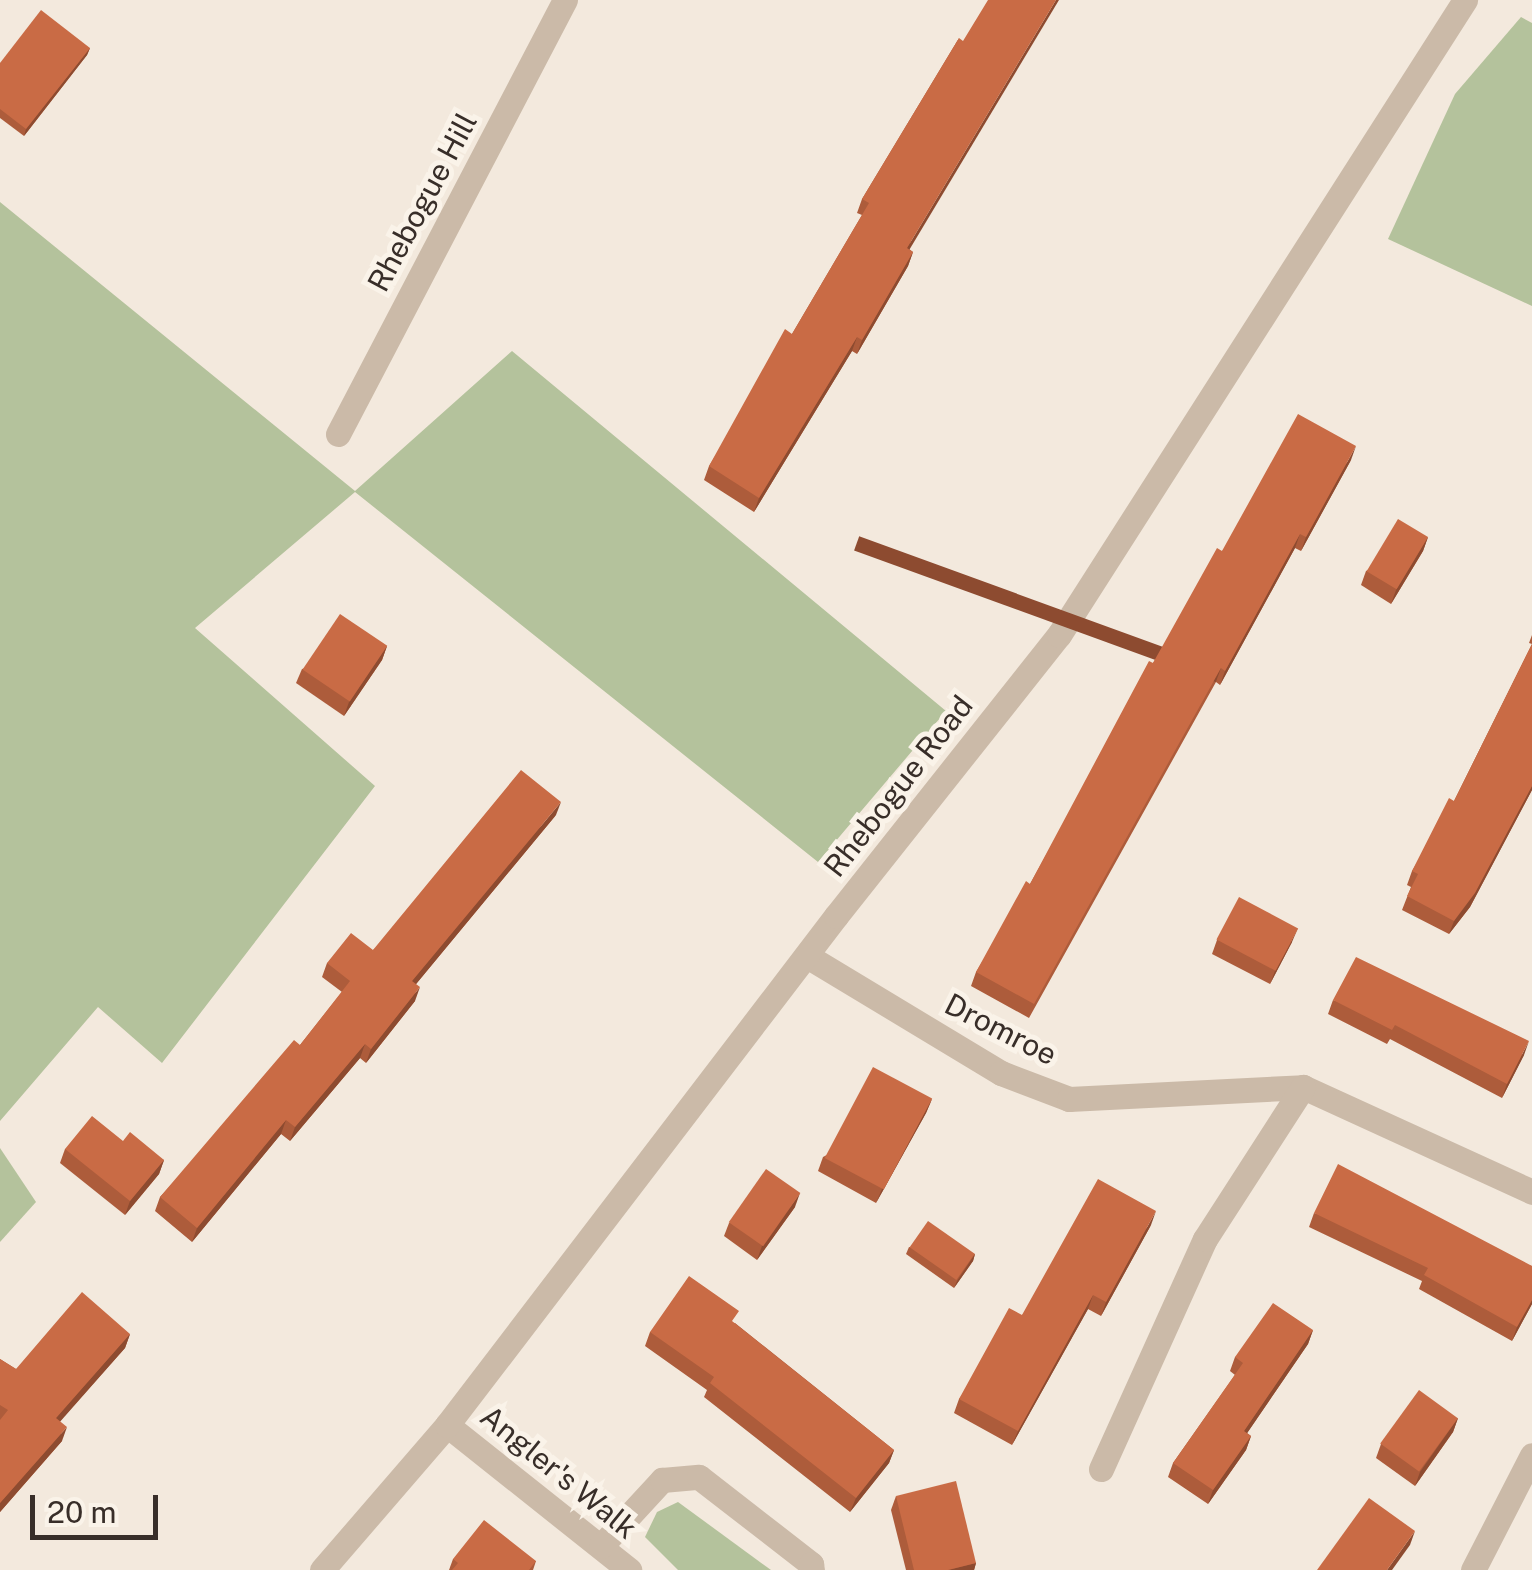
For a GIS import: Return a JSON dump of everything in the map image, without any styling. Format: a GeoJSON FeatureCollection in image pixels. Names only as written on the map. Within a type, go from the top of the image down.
{"type":"FeatureCollection","features":[{"type":"Feature","properties":{"kind":"street","name":"Rhebogue Hill"},"geometry":{"type":"LineString","coordinates":[[338,434],[565,0]]}},
{"type":"Feature","properties":{"kind":"street","name":"Rhebogue Road"},"geometry":{"type":"LineString","coordinates":[[322,1570],[447,1425],[807,956],[1060,636],[1465,0]]}},
{"type":"Feature","properties":{"kind":"street","name":"Dromroe"},"geometry":{"type":"LineString","coordinates":[[807,956],[1002,1072],[1069,1099],[1303,1086],[1532,1192]]}},
{"type":"Feature","properties":{"kind":"street"},"geometry":{"type":"LineString","coordinates":[[1101,1469],[1204,1239],[1303,1086]]}},
{"type":"Feature","properties":{"kind":"street","name":"Angler's Walk"},"geometry":{"type":"LineString","coordinates":[[447,1425],[629,1570]]}},
{"type":"Feature","properties":{"kind":"street"},"geometry":{"type":"LineString","coordinates":[[1474,1570],[1532,1455]]}},
{"type":"Feature","properties":{"kind":"street"},"geometry":{"type":"LineString","coordinates":[[601,1546],[662,1480],[699,1477],[812,1564],[812,1570]]}},
{"type":"Feature","properties":{"kind":"green space"},"geometry":{"type":"Polygon","coordinates":[[[1521,17],[1532,23],[1532,306],[1388,239],[1455,94],[1521,17]]]}},
{"type":"Feature","properties":{"kind":"green space"},"geometry":{"type":"Polygon","coordinates":[[[0,202],[355,491],[512,351],[946,711],[818,862],[355,492],[195,628],[375,786],[162,1063],[98,1007],[0,1121],[0,202]]]}},
{"type":"Feature","properties":{"kind":"green space"},"geometry":{"type":"Polygon","coordinates":[[[0,1148],[36,1202],[0,1242],[0,1148]]]}},
{"type":"Feature","properties":{"kind":"green space"},"geometry":{"type":"Polygon","coordinates":[[[678,1502],[771,1570],[678,1570],[645,1537],[657,1512],[678,1502]]]}},
{"type":"Feature","properties":{"kind":"building"},"geometry":{"type":"Polygon","coordinates":[[[988,0],[1056,0],[907,248],[913,252],[862,340],[857,337],[759,498],[709,466],[785,329],[792,334],[869,203],[862,199],[959,38],[963,41],[988,0]]]}},
{"type":"Feature","properties":{"kind":"building"},"geometry":{"type":"Polygon","coordinates":[[[41,10],[90,48],[26,129],[0,109],[0,63],[41,10]]]}},
{"type":"Feature","properties":{"kind":"building"},"geometry":{"type":"Polygon","coordinates":[[[1298,414],[1356,446],[1306,537],[1300,534],[1225,671],[1221,668],[1034,1004],[976,972],[1026,881],[1030,884],[1149,661],[1153,663],[1217,548],[1222,551],[1298,414]]]}},
{"type":"Feature","properties":{"kind":"building"},"geometry":{"type":"Polygon","coordinates":[[[1398,519],[1428,537],[1397,589],[1367,571],[1398,519]]]}},
{"type":"Feature","properties":{"kind":"building"},"geometry":{"type":"Polygon","coordinates":[[[340,614],[387,646],[350,701],[303,670],[340,614]]]}},
{"type":"Feature","properties":{"kind":"building"},"geometry":{"type":"Polygon","coordinates":[[[1532,644],[1532,786],[1475,893],[1454,921],[1407,896],[1418,874],[1412,871],[1449,798],[1454,801],[1532,644]]]}},
{"type":"Feature","properties":{"kind":"building"},"geometry":{"type":"Polygon","coordinates":[[[521,770],[561,802],[412,981],[420,987],[371,1049],[365,1044],[295,1127],[286,1120],[197,1228],[160,1197],[294,1040],[300,1045],[350,981],[327,963],[351,933],[373,950],[521,770]]]}},
{"type":"Feature","properties":{"kind":"building"},"geometry":{"type":"Polygon","coordinates":[[[1239,897],[1298,928],[1276,971],[1216,939],[1239,897]]]}},
{"type":"Feature","properties":{"kind":"building"},"geometry":{"type":"Polygon","coordinates":[[[1356,957],[1529,1041],[1507,1084],[1395,1025],[1392,1030],[1333,1000],[1356,957]]]}},
{"type":"Feature","properties":{"kind":"building"},"geometry":{"type":"Polygon","coordinates":[[[873,1067],[932,1098],[884,1189],[825,1158],[873,1067]]]}},
{"type":"Feature","properties":{"kind":"building"},"geometry":{"type":"Polygon","coordinates":[[[92,1116],[123,1141],[130,1132],[164,1160],[130,1201],[65,1149],[92,1116]]]}},
{"type":"Feature","properties":{"kind":"building"},"geometry":{"type":"Polygon","coordinates":[[[1338,1164],[1532,1266],[1532,1300],[1517,1327],[1424,1275],[1428,1268],[1314,1213],[1338,1164]]]}},
{"type":"Feature","properties":{"kind":"building"},"geometry":{"type":"Polygon","coordinates":[[[766,1169],[800,1193],[763,1246],[729,1222],[766,1169]]]}},
{"type":"Feature","properties":{"kind":"building"},"geometry":{"type":"Polygon","coordinates":[[[1098,1179],[1156,1211],[1106,1302],[1093,1295],[1018,1431],[959,1399],[1009,1308],[1022,1315],[1098,1179]]]}},
{"type":"Feature","properties":{"kind":"building"},"geometry":{"type":"Polygon","coordinates":[[[928,1221],[975,1254],[956,1280],[910,1247],[928,1221]]]}},
{"type":"Feature","properties":{"kind":"building"},"geometry":{"type":"Polygon","coordinates":[[[689,1276],[739,1311],[732,1321],[894,1450],[856,1498],[710,1383],[714,1377],[650,1332],[689,1276]]]}},
{"type":"Feature","properties":{"kind":"building"},"geometry":{"type":"Polygon","coordinates":[[[82,1292],[130,1334],[56,1418],[67,1427],[0,1503],[0,1420],[8,1410],[0,1405],[0,1359],[16,1369],[82,1292]]]}},
{"type":"Feature","properties":{"kind":"building"},"geometry":{"type":"Polygon","coordinates":[[[1273,1303],[1313,1330],[1244,1431],[1251,1436],[1213,1490],[1173,1463],[1243,1363],[1235,1357],[1273,1303]]]}},
{"type":"Feature","properties":{"kind":"building"},"geometry":{"type":"Polygon","coordinates":[[[1419,1390],[1458,1418],[1419,1472],[1380,1443],[1419,1390]]]}},
{"type":"Feature","properties":{"kind":"building"},"geometry":{"type":"Polygon","coordinates":[[[956,1481],[976,1563],[948,1570],[914,1570],[896,1496],[956,1481]]]}},
{"type":"Feature","properties":{"kind":"building"},"geometry":{"type":"Polygon","coordinates":[[[1369,1498],[1415,1531],[1387,1570],[1317,1570],[1369,1498]]]}},
{"type":"Feature","properties":{"kind":"building"},"geometry":{"type":"Polygon","coordinates":[[[484,1520],[536,1561],[529,1570],[452,1570],[458,1563],[453,1559],[484,1520]]]}}]}
